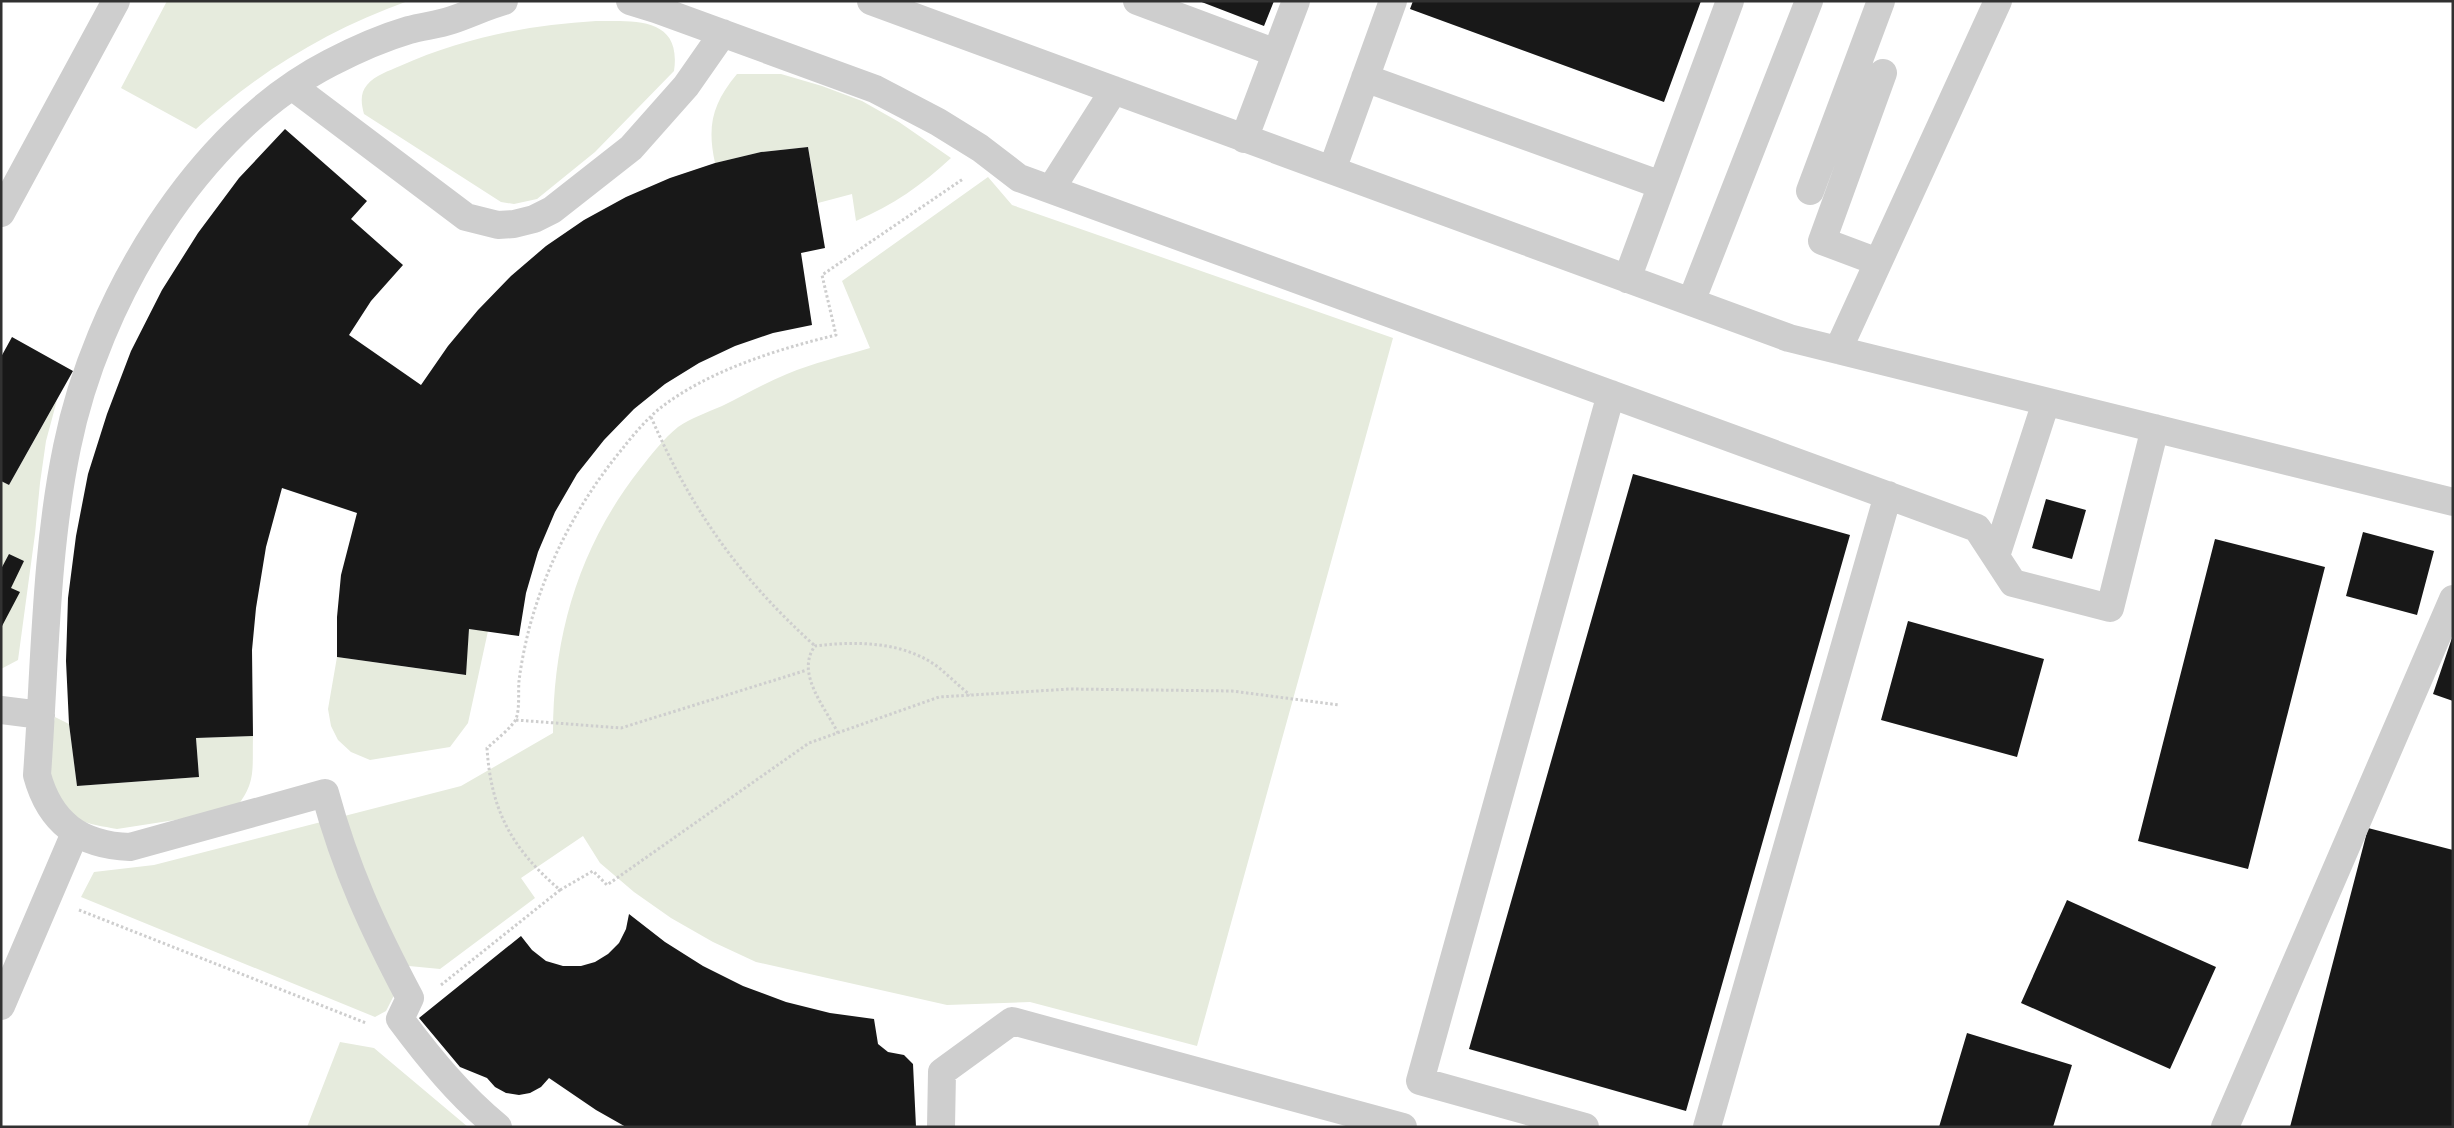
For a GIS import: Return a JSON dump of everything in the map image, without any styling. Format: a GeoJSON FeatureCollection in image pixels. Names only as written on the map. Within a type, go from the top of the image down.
{"type":"FeatureCollection","features":[{"type":"Feature","properties":{"kind":"street"},"geometry":{"type":"LineString","coordinates":[[1,213],[116,1]]}},
{"type":"Feature","properties":{"kind":"street"},"geometry":{"type":"LineString","coordinates":[[498,1127],[428,1057],[405,1008],[351,878],[336,836],[325,793],[130,847],[111,846],[92,841],[75,833],[61,822],[42,792],[37,775],[57,504],[70,436],[84,387],[103,334],[141,259],[186,188],[217,150],[253,116],[292,86],[329,64],[368,45],[409,30],[451,20],[504,1]]}},
{"type":"Feature","properties":{"kind":"street"},"geometry":{"type":"LineString","coordinates":[[630,1],[724,33],[875,89],[938,122],[1019,178],[1977,528],[2013,583],[2110,608],[2155,428]]}},
{"type":"Feature","properties":{"kind":"street"},"geometry":{"type":"LineString","coordinates":[[871,1],[1789,338],[2453,502]]}},
{"type":"Feature","properties":{"kind":"street"},"geometry":{"type":"LineString","coordinates":[[1137,1],[1276,53]]}},
{"type":"Feature","properties":{"kind":"street"},"geometry":{"type":"LineString","coordinates":[[1244,139],[1296,1]]}},
{"type":"Feature","properties":{"kind":"street"},"geometry":{"type":"LineString","coordinates":[[1332,170],[1393,1]]}},
{"type":"Feature","properties":{"kind":"street"},"geometry":{"type":"LineString","coordinates":[[1627,278],[1730,1]]}},
{"type":"Feature","properties":{"kind":"street"},"geometry":{"type":"LineString","coordinates":[[1691,302],[1809,1]]}},
{"type":"Feature","properties":{"kind":"street"},"geometry":{"type":"LineString","coordinates":[[1810,191],[1881,1]]}},
{"type":"Feature","properties":{"kind":"street"},"geometry":{"type":"LineString","coordinates":[[1838,350],[1998,1]]}},
{"type":"Feature","properties":{"kind":"street"},"geometry":{"type":"LineString","coordinates":[[292,86],[466,217],[498,225],[514,224],[534,219],[552,210],[631,148],[686,86],[724,33]]}},
{"type":"Feature","properties":{"kind":"street"},"geometry":{"type":"LineString","coordinates":[[1878,262],[1822,241],[1883,73]]}},
{"type":"Feature","properties":{"kind":"street"},"geometry":{"type":"LineString","coordinates":[[1365,78],[1662,185]]}},
{"type":"Feature","properties":{"kind":"street"},"geometry":{"type":"LineString","coordinates":[[1051,189],[1114,90]]}},
{"type":"Feature","properties":{"kind":"street"},"geometry":{"type":"LineString","coordinates":[[1585,1127],[1420,1081],[1611,394]]}},
{"type":"Feature","properties":{"kind":"street"},"geometry":{"type":"LineString","coordinates":[[1996,556],[2046,402]]}},
{"type":"Feature","properties":{"kind":"street"},"geometry":{"type":"LineString","coordinates":[[1707,1127],[1888,495]]}},
{"type":"Feature","properties":{"kind":"street"},"geometry":{"type":"LineString","coordinates":[[2225,1127],[2453,599]]}},
{"type":"Feature","properties":{"kind":"street"},"geometry":{"type":"LineString","coordinates":[[1,710],[41,715]]}},
{"type":"Feature","properties":{"kind":"street"},"geometry":{"type":"LineString","coordinates":[[1,1006],[75,833]]}},
{"type":"Feature","properties":{"kind":"street"},"geometry":{"type":"LineString","coordinates":[[941,1127],[942,1072],[1012,1021],[1403,1127]]}},
{"type":"Feature","properties":{"kind":"path"},"geometry":{"type":"LineString","coordinates":[[560,890],[538,871],[519,850],[505,826],[495,801],[489,775],[487,748],[516,720],[520,674],[529,629],[543,585],[561,542],[580,506],[603,471],[659,409],[701,383],[746,362],[790,346],[836,335],[822,276],[993,159]]}},
{"type":"Feature","properties":{"kind":"path"},"geometry":{"type":"LineString","coordinates":[[651,417],[672,465],[698,510],[727,553],[783,618],[815,646],[861,643],[883,645],[910,653],[936,666],[970,695]]}},
{"type":"Feature","properties":{"kind":"path"},"geometry":{"type":"LineString","coordinates":[[815,646],[808,657],[807,670],[816,692],[838,733]]}},
{"type":"Feature","properties":{"kind":"path"},"geometry":{"type":"LineString","coordinates":[[516,720],[621,728],[807,670]]}},
{"type":"Feature","properties":{"kind":"path"},"geometry":{"type":"LineString","coordinates":[[48,898],[375,1027],[441,985],[560,890],[593,872],[607,885],[809,743],[939,697],[1070,689],[1232,690],[1339,705]]}},
{"type":"Feature","properties":{"kind":"shaded area"},"geometry":{"type":"Polygon","coordinates":[[[167,1],[408,1],[350,25],[296,54],[245,89],[196,129],[121,88],[167,1]]]}},
{"type":"Feature","properties":{"kind":"shaded area"},"geometry":{"type":"Polygon","coordinates":[[[596,21],[639,22],[652,25],[663,31],[671,40],[675,53],[674,71],[595,152],[537,199],[514,204],[501,202],[364,114],[362,95],[370,82],[382,74],[424,56],[496,34],[596,21]]]}},
{"type":"Feature","properties":{"kind":"shaded area"},"geometry":{"type":"Polygon","coordinates":[[[737,74],[781,74],[822,86],[862,101],[899,122],[951,158],[906,194],[856,221],[852,194],[818,203],[808,147],[761,152],[715,163],[712,138],[714,116],[722,95],[737,74]]]}},
{"type":"Feature","properties":{"kind":"shaded area"},"geometry":{"type":"Polygon","coordinates":[[[988,177],[1012,205],[1393,338],[1197,1046],[1030,1002],[947,1005],[756,962],[713,942],[671,918],[634,892],[600,863],[583,836],[521,878],[535,898],[440,969],[409,966],[386,1011],[375,1017],[81,897],[94,872],[154,865],[461,786],[553,733],[558,661],[564,627],[574,594],[586,561],[601,529],[640,469],[668,436],[688,421],[787,374],[870,348],[842,281],[988,177]]]}},
{"type":"Feature","properties":{"kind":"shaded area"},"geometry":{"type":"Polygon","coordinates":[[[57,400],[46,441],[18,660],[1,669],[1,481],[9,485],[57,400]]]}},
{"type":"Feature","properties":{"kind":"shaded area"},"geometry":{"type":"Polygon","coordinates":[[[469,629],[488,631],[468,723],[450,747],[370,760],[351,752],[338,740],[331,726],[328,709],[337,657],[465,675],[469,629]]]}},
{"type":"Feature","properties":{"kind":"shaded area"},"geometry":{"type":"Polygon","coordinates":[[[55,717],[69,724],[77,786],[199,777],[196,738],[253,736],[253,768],[250,784],[233,811],[117,829],[79,820],[68,813],[60,803],[54,792],[51,780],[49,755],[55,717]]]}},
{"type":"Feature","properties":{"kind":"shaded area"},"geometry":{"type":"Polygon","coordinates":[[[340,1042],[374,1048],[468,1127],[307,1127],[340,1042]]]}},
{"type":"Feature","properties":{"kind":"building"},"geometry":{"type":"Polygon","coordinates":[[[1199,1],[1274,1],[1264,26],[1199,1]]]}},
{"type":"Feature","properties":{"kind":"building"},"geometry":{"type":"Polygon","coordinates":[[[1413,1],[1701,1],[1664,102],[1410,9],[1413,1]]]}},
{"type":"Feature","properties":{"kind":"building"},"geometry":{"type":"Polygon","coordinates":[[[285,129],[367,201],[351,219],[403,265],[371,301],[349,335],[421,385],[448,346],[478,310],[511,276],[546,246],[584,220],[626,197],[670,178],[715,163],[761,152],[808,147],[825,248],[801,253],[812,325],[773,333],[735,346],[699,363],[665,384],[634,409],[604,440],[577,474],[555,512],[538,552],[526,593],[519,636],[469,629],[466,675],[337,657],[337,617],[341,575],[357,513],[282,488],[266,547],[256,608],[252,650],[253,736],[196,738],[199,777],[77,786],[69,724],[66,661],[68,598],[76,536],[88,474],[107,414],[131,351],[162,290],[198,233],[239,178],[285,129]]]}},
{"type":"Feature","properties":{"kind":"building"},"geometry":{"type":"Polygon","coordinates":[[[12,337],[73,371],[9,485],[1,481],[1,357],[12,337]]]}},
{"type":"Feature","properties":{"kind":"building"},"geometry":{"type":"Polygon","coordinates":[[[1633,474],[1850,535],[1686,1111],[1469,1049],[1633,474]]]}},
{"type":"Feature","properties":{"kind":"building"},"geometry":{"type":"Polygon","coordinates":[[[2046,499],[2086,510],[2072,559],[2032,548],[2046,499]]]}},
{"type":"Feature","properties":{"kind":"building"},"geometry":{"type":"Polygon","coordinates":[[[2363,532],[2434,551],[2417,615],[2346,596],[2363,532]]]}},
{"type":"Feature","properties":{"kind":"building"},"geometry":{"type":"Polygon","coordinates":[[[2215,539],[2325,567],[2248,869],[2138,841],[2215,539]]]}},
{"type":"Feature","properties":{"kind":"building"},"geometry":{"type":"Polygon","coordinates":[[[9,554],[24,561],[11,588],[20,592],[1,628],[1,569],[9,554]]]}},
{"type":"Feature","properties":{"kind":"building"},"geometry":{"type":"Polygon","coordinates":[[[1908,621],[2044,659],[2017,757],[1881,720],[1908,621]]]}},
{"type":"Feature","properties":{"kind":"building"},"geometry":{"type":"Polygon","coordinates":[[[2453,638],[2453,701],[2433,694],[2453,638]]]}},
{"type":"Feature","properties":{"kind":"building"},"geometry":{"type":"Polygon","coordinates":[[[2368,828],[2453,850],[2453,1127],[2290,1127],[2368,828]]]}},
{"type":"Feature","properties":{"kind":"building"},"geometry":{"type":"Polygon","coordinates":[[[2067,900],[2216,967],[2170,1069],[2021,1003],[2067,900]]]}},
{"type":"Feature","properties":{"kind":"building"},"geometry":{"type":"Polygon","coordinates":[[[629,914],[665,942],[703,966],[743,986],[786,1002],[830,1013],[874,1019],[878,1044],[888,1052],[904,1055],[913,1064],[916,1127],[626,1127],[596,1110],[549,1078],[541,1087],[530,1093],[519,1095],[506,1093],[495,1087],[487,1078],[460,1067],[419,1018],[521,936],[532,950],[546,961],[563,966],[581,966],[595,962],[608,954],[619,943],[626,929],[629,914]]]}},
{"type":"Feature","properties":{"kind":"building"},"geometry":{"type":"Polygon","coordinates":[[[1967,1033],[2072,1065],[2053,1127],[1939,1127],[1967,1033]]]}}]}
